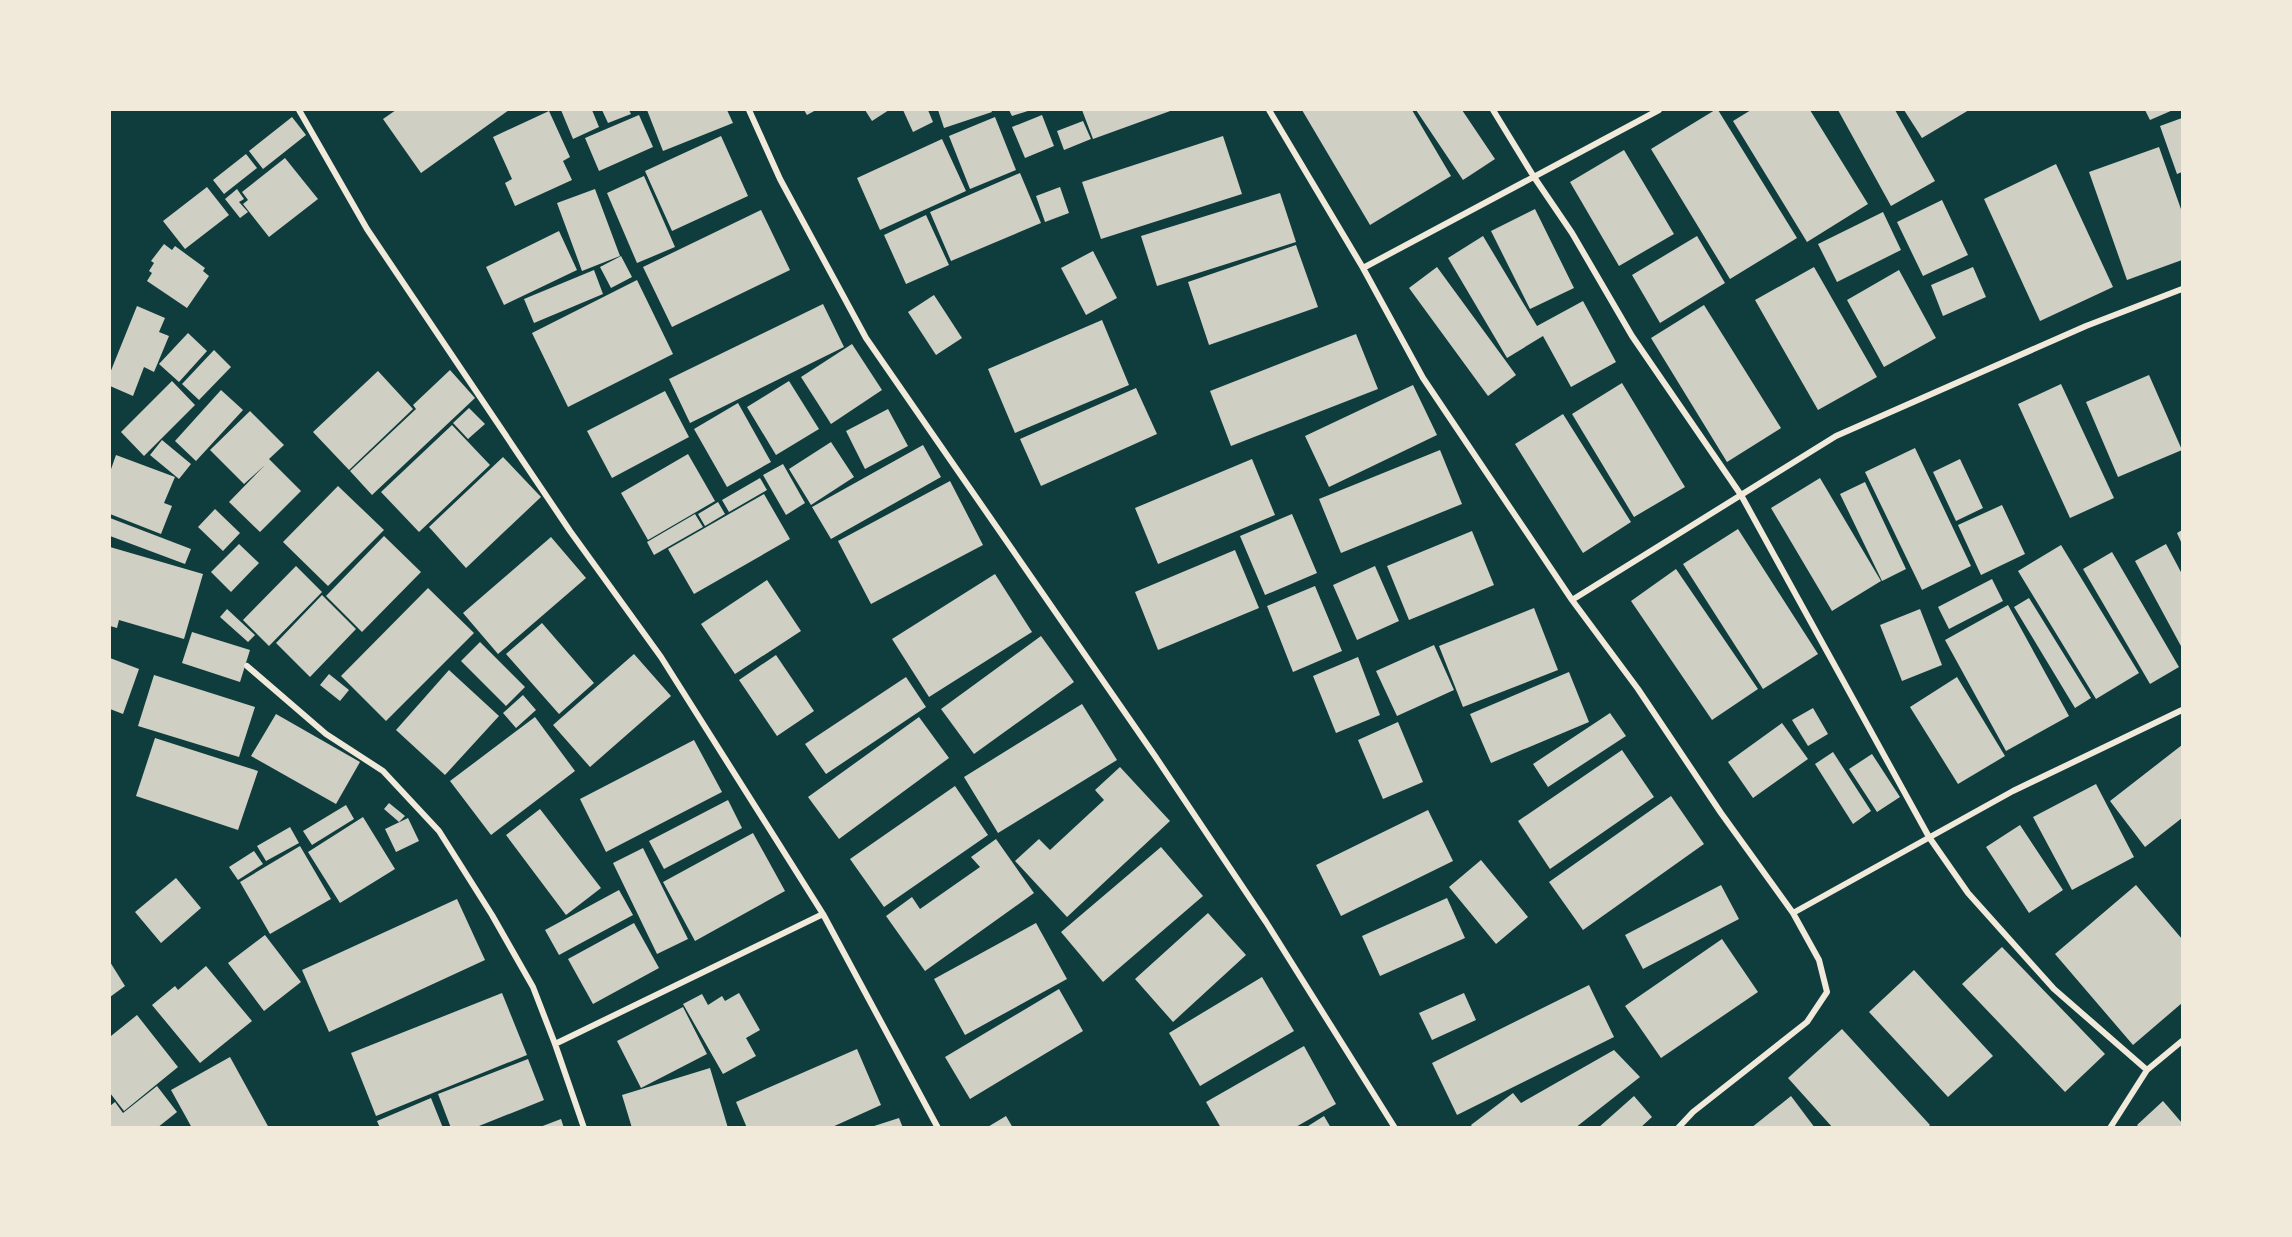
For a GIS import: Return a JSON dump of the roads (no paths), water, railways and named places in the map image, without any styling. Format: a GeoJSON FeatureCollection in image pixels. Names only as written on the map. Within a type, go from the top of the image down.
{"type":"FeatureCollection","features":[{"type":"Feature","properties":{"kind":"street"},"geometry":{"type":"LineString","coordinates":[[299,110],[367,229],[570,531],[661,657],[823,914],[938,1128]]}},
{"type":"Feature","properties":{"kind":"street"},"geometry":{"type":"LineString","coordinates":[[749,110],[780,179],[866,338],[1155,756],[1266,922],[1395,1128]]}},
{"type":"Feature","properties":{"kind":"street"},"geometry":{"type":"LineString","coordinates":[[1269,110],[1363,268],[1423,378],[1572,600],[1638,689],[1793,913],[1819,960],[1827,992],[1807,1022],[1693,1112],[1678,1128]]}},
{"type":"Feature","properties":{"kind":"street"},"geometry":{"type":"LineString","coordinates":[[1493,110],[1572,233],[1632,336],[1741,495],[1929,837],[1968,893],[2054,988],[2147,1070]]}},
{"type":"Feature","properties":{"kind":"street"},"geometry":{"type":"LineString","coordinates":[[1363,268],[1659,110]]}},
{"type":"Feature","properties":{"kind":"street"},"geometry":{"type":"LineString","coordinates":[[1572,600],[1836,436],[2086,326],[2182,289]]}},
{"type":"Feature","properties":{"kind":"street"},"geometry":{"type":"LineString","coordinates":[[248,666],[326,734],[383,771],[440,831],[492,915],[532,987],[555,1044],[584,1128]]}},
{"type":"Feature","properties":{"kind":"street"},"geometry":{"type":"LineString","coordinates":[[1793,913],[2013,791],[2182,710]]}},
{"type":"Feature","properties":{"kind":"street"},"geometry":{"type":"LineString","coordinates":[[555,1044],[823,914]]}},
{"type":"Feature","properties":{"kind":"street"},"geometry":{"type":"LineString","coordinates":[[2110,1128],[2147,1070],[2182,1041]]}}]}
